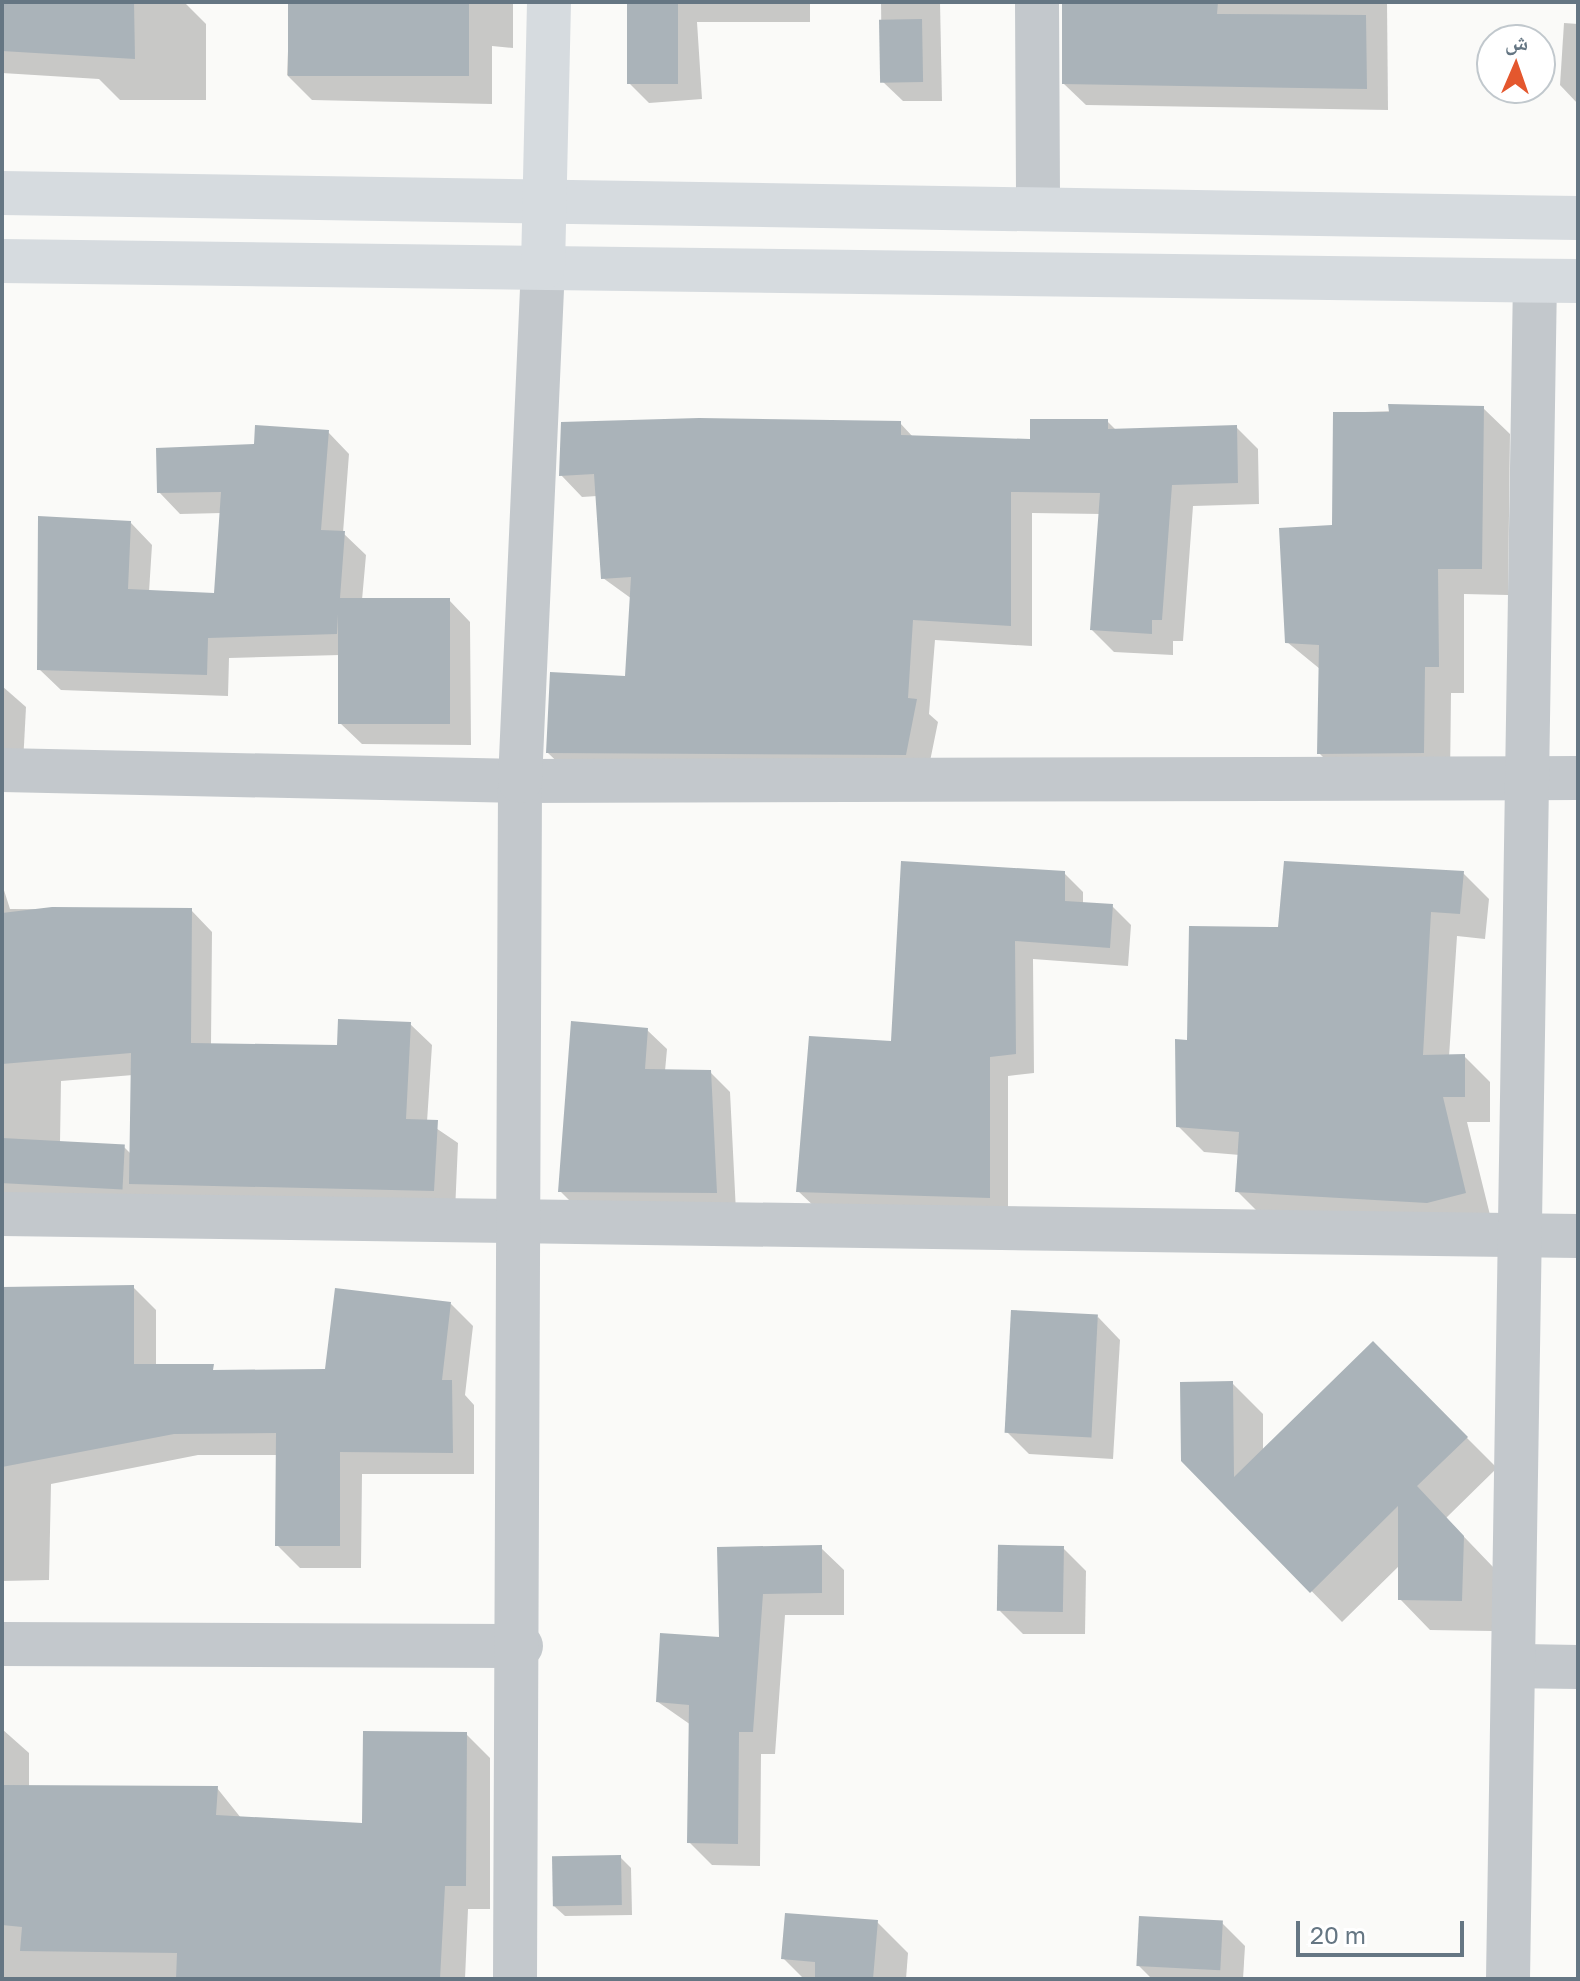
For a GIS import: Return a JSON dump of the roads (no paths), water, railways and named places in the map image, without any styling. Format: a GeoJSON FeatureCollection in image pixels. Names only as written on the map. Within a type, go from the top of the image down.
{"type":"FeatureCollection","features":[{"type":"Feature","properties":{"kind":"street"},"geometry":{"type":"LineString","coordinates":[[515,1979],[521,1646],[520,781],[543,267],[549,2]]}},
{"type":"Feature","properties":{"kind":"street"},"geometry":{"type":"LineString","coordinates":[[1037,2],[1038,204]]}},
{"type":"Feature","properties":{"kind":"street"},"geometry":{"type":"LineString","coordinates":[[2,193],[1038,204],[1578,218]]}},
{"type":"Feature","properties":{"kind":"street"},"geometry":{"type":"LineString","coordinates":[[2,261],[1578,281]]}},
{"type":"Feature","properties":{"kind":"street"},"geometry":{"type":"LineString","coordinates":[[1508,1979],[1516,1666],[1535,281]]}},
{"type":"Feature","properties":{"kind":"street"},"geometry":{"type":"LineString","coordinates":[[2,770],[520,781],[1578,778]]}},
{"type":"Feature","properties":{"kind":"street"},"geometry":{"type":"LineString","coordinates":[[2,1214],[522,1218],[1578,1236]]}},
{"type":"Feature","properties":{"kind":"street"},"geometry":{"type":"LineString","coordinates":[[2,1644],[521,1646]]}},
{"type":"Feature","properties":{"kind":"street"},"geometry":{"type":"LineString","coordinates":[[1516,1666],[1578,1667]]}}]}
